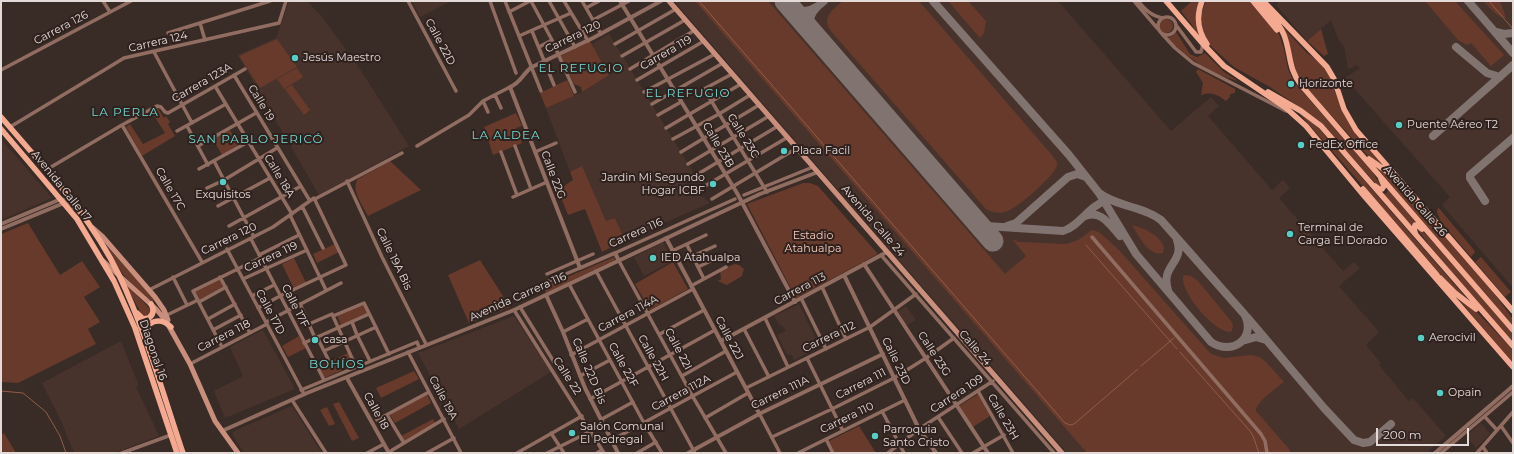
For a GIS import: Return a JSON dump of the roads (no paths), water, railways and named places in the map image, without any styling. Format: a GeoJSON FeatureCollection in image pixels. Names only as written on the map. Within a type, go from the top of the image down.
{"type":"FeatureCollection","features":[{"type":"Feature","properties":{"kind":"main road","name":"Avenida Calle 24"},"geometry":{"type":"LineString","coordinates":[[669,1],[887,252],[994,380],[1062,453]]}},
{"type":"Feature","properties":{"kind":"main road","name":"Avenida Calle 26"},"geometry":{"type":"LineString","coordinates":[[1166,1],[1214,56],[1236,74],[1295,115],[1368,195],[1440,278],[1470,316]]}},
{"type":"Feature","properties":{"kind":"main road"},"geometry":{"type":"LineString","coordinates":[[1202,1],[1199,8],[1198,23],[1204,39],[1214,56]]}},
{"type":"Feature","properties":{"kind":"main road"},"geometry":{"type":"LineString","coordinates":[[1253,1],[1277,30],[1287,46]]}},
{"type":"Feature","properties":{"kind":"main road","name":"Avenida Calle 26"},"geometry":{"type":"LineString","coordinates":[[1261,1],[1282,30],[1291,68],[1297,81],[1356,147],[1513,330]]}},
{"type":"Feature","properties":{"kind":"main road","name":"Avenida Calle 26"},"geometry":{"type":"LineString","coordinates":[[1261,1],[1327,67],[1334,79],[1343,107],[1352,125],[1513,311]]}},
{"type":"Feature","properties":{"kind":"main road","name":"Avenida Calle 26"},"geometry":{"type":"LineString","coordinates":[[1236,74],[1314,119],[1513,346]]}},
{"type":"Feature","properties":{"kind":"main road","name":"Avenida Calle 17"},"geometry":{"type":"LineString","coordinates":[[1,117],[79,211],[119,274]]}},
{"type":"Feature","properties":{"kind":"main road","name":"Avenida Calle 17"},"geometry":{"type":"LineString","coordinates":[[1,129],[81,225],[100,258],[162,314],[171,327],[190,364],[214,418],[238,453]]}},
{"type":"Feature","properties":{"kind":"main road"},"geometry":{"type":"LineString","coordinates":[[1356,147],[1375,164],[1399,180]]}},
{"type":"Feature","properties":{"kind":"main road","name":"Avenida Calle 26"},"geometry":{"type":"LineString","coordinates":[[1329,152],[1365,197],[1513,367]]}},
{"type":"Feature","properties":{"kind":"main road"},"geometry":{"type":"LineString","coordinates":[[1363,175],[1381,190],[1384,186],[1379,174]]}},
{"type":"Feature","properties":{"kind":"main road","name":"Avenida Calle 17"},"geometry":{"type":"LineString","coordinates":[[89,225],[102,236],[149,290],[167,315],[171,327]]}},
{"type":"Feature","properties":{"kind":"main road"},"geometry":{"type":"LineString","coordinates":[[1420,241],[1414,228],[1416,225],[1444,250]]}},
{"type":"Feature","properties":{"kind":"main road","name":"Diagonal 16"},"geometry":{"type":"LineString","coordinates":[[100,258],[117,285],[129,314],[177,453]]}},
{"type":"Feature","properties":{"kind":"main road","name":"Diagonal 16"},"geometry":{"type":"LineString","coordinates":[[119,274],[135,311],[183,453]]}},
{"type":"Feature","properties":{"kind":"main road"},"geometry":{"type":"LineString","coordinates":[[1440,278],[1455,293],[1474,307],[1503,335]]}},
{"type":"Feature","properties":{"kind":"main road"},"geometry":{"type":"LineString","coordinates":[[1500,297],[1513,315]]}},
{"type":"Feature","properties":{"kind":"main road"},"geometry":{"type":"LineString","coordinates":[[135,311],[143,319],[149,318],[154,310],[150,304],[154,303],[156,300]]}},
{"type":"Feature","properties":{"kind":"main road"},"geometry":{"type":"LineString","coordinates":[[145,339],[146,328],[154,321],[162,321],[171,327]]}},
{"type":"Feature","properties":{"kind":"street"},"geometry":{"type":"LineString","coordinates":[[104,1],[110,12]]}},
{"type":"Feature","properties":{"kind":"street","name":"Carrera 126"},"geometry":{"type":"LineString","coordinates":[[1,70],[130,1]]}},
{"type":"Feature","properties":{"kind":"street"},"geometry":{"type":"LineString","coordinates":[[168,33],[270,1]]}},
{"type":"Feature","properties":{"kind":"street","name":"Carrera 124"},"geometry":{"type":"LineString","coordinates":[[10,127],[124,58],[279,23],[286,1]]}},
{"type":"Feature","properties":{"kind":"street","name":"Calle 22D"},"geometry":{"type":"LineString","coordinates":[[408,1],[456,91]]}},
{"type":"Feature","properties":{"kind":"street"},"geometry":{"type":"LineString","coordinates":[[505,1],[541,90]]}},
{"type":"Feature","properties":{"kind":"street"},"geometry":{"type":"LineString","coordinates":[[509,12],[530,1],[552,40],[575,92]]}},
{"type":"Feature","properties":{"kind":"street"},"geometry":{"type":"LineString","coordinates":[[548,1],[575,47]]}},
{"type":"Feature","properties":{"kind":"street"},"geometry":{"type":"LineString","coordinates":[[564,1],[588,41]]}},
{"type":"Feature","properties":{"kind":"street"},"geometry":{"type":"LineString","coordinates":[[582,1],[601,34]]}},
{"type":"Feature","properties":{"kind":"street"},"geometry":{"type":"LineString","coordinates":[[586,8],[599,1]]}},
{"type":"Feature","properties":{"kind":"street"},"geometry":{"type":"LineString","coordinates":[[593,20],[621,3],[629,1]]}},
{"type":"Feature","properties":{"kind":"street","name":"Carrera 120"},"geometry":{"type":"LineString","coordinates":[[417,146],[469,115],[483,101],[520,82],[525,73],[532,67],[588,41],[661,1]]}},
{"type":"Feature","properties":{"kind":"street"},"geometry":{"type":"LineString","coordinates":[[1134,1],[1162,34],[1171,34],[1175,30],[1176,24]]}},
{"type":"Feature","properties":{"kind":"street"},"geometry":{"type":"LineString","coordinates":[[1138,1],[1149,13],[1163,18],[1172,18],[1194,50],[1198,53],[1201,52],[1203,44]]}},
{"type":"Feature","properties":{"kind":"street"},"geometry":{"type":"LineString","coordinates":[[492,2],[516,73]]}},
{"type":"Feature","properties":{"kind":"street","name":"Calle 23B"},"geometry":{"type":"LineString","coordinates":[[621,3],[733,186],[795,302]]}},
{"type":"Feature","properties":{"kind":"street"},"geometry":{"type":"LineString","coordinates":[[615,44],[676,9]]}},
{"type":"Feature","properties":{"kind":"street"},"geometry":{"type":"LineString","coordinates":[[519,36],[571,13]]}},
{"type":"Feature","properties":{"kind":"street"},"geometry":{"type":"LineString","coordinates":[[1158,29],[1158,24],[1163,18]]}},
{"type":"Feature","properties":{"kind":"street"},"geometry":{"type":"LineString","coordinates":[[622,56],[685,20]]}},
{"type":"Feature","properties":{"kind":"street"},"geometry":{"type":"LineString","coordinates":[[200,23],[205,40]]}},
{"type":"Feature","properties":{"kind":"street"},"geometry":{"type":"LineString","coordinates":[[630,69],[695,30]]}},
{"type":"Feature","properties":{"kind":"street"},"geometry":{"type":"LineString","coordinates":[[532,31],[554,85]]}},
{"type":"Feature","properties":{"kind":"street","name":"Avenida Calle 26"},"geometry":{"type":"LineString","coordinates":[[1162,34],[1180,53],[1193,63],[1295,115]]}},
{"type":"Feature","properties":{"kind":"street"},"geometry":{"type":"LineString","coordinates":[[539,47],[552,40]]}},
{"type":"Feature","properties":{"kind":"street","name":"Carrera 119"},"geometry":{"type":"LineString","coordinates":[[637,80],[704,41]]}},
{"type":"Feature","properties":{"kind":"street"},"geometry":{"type":"LineString","coordinates":[[154,52],[192,123]]}},
{"type":"Feature","properties":{"kind":"street"},"geometry":{"type":"LineString","coordinates":[[644,92],[715,54]]}},
{"type":"Feature","properties":{"kind":"street"},"geometry":{"type":"LineString","coordinates":[[652,104],[723,63]]}},
{"type":"Feature","properties":{"kind":"street","name":"Carrera 123A"},"geometry":{"type":"LineString","coordinates":[[122,125],[159,106],[168,113],[245,69]]}},
{"type":"Feature","properties":{"kind":"street","name":"Calle 23C"},"geometry":{"type":"LineString","coordinates":[[732,74],[704,89],[767,192]]}},
{"type":"Feature","properties":{"kind":"street","name":"Calle 19"},"geometry":{"type":"LineString","coordinates":[[234,75],[310,201]]}},
{"type":"Feature","properties":{"kind":"street"},"geometry":{"type":"LineString","coordinates":[[666,128],[741,84]]}},
{"type":"Feature","properties":{"kind":"street","name":"Calle 18A"},"geometry":{"type":"LineString","coordinates":[[215,86],[291,215],[299,235],[326,290]]}},
{"type":"Feature","properties":{"kind":"street","name":"Calle 22G"},"geometry":{"type":"LineString","coordinates":[[510,87],[580,268]]}},
{"type":"Feature","properties":{"kind":"street"},"geometry":{"type":"LineString","coordinates":[[495,95],[501,108]]}},
{"type":"Feature","properties":{"kind":"street"},"geometry":{"type":"LineString","coordinates":[[673,139],[697,127],[750,95]]}},
{"type":"Feature","properties":{"kind":"street"},"geometry":{"type":"LineString","coordinates":[[483,101],[488,112]]}},
{"type":"Feature","properties":{"kind":"street"},"geometry":{"type":"LineString","coordinates":[[658,115],[681,102]]}},
{"type":"Feature","properties":{"kind":"street"},"geometry":{"type":"LineString","coordinates":[[177,131],[226,104]]}},
{"type":"Feature","properties":{"kind":"street"},"geometry":{"type":"LineString","coordinates":[[681,152],[759,105]]}},
{"type":"Feature","properties":{"kind":"street"},"geometry":{"type":"LineString","coordinates":[[198,146],[256,113]]}},
{"type":"Feature","properties":{"kind":"street"},"geometry":{"type":"LineString","coordinates":[[688,164],[769,116]]}},
{"type":"Feature","properties":{"kind":"street"},"geometry":{"type":"LineString","coordinates":[[46,170],[122,125]]}},
{"type":"Feature","properties":{"kind":"street","name":"Calle 17C"},"geometry":{"type":"LineString","coordinates":[[122,125],[202,262]]}},
{"type":"Feature","properties":{"kind":"street"},"geometry":{"type":"LineString","coordinates":[[187,126],[208,165]]}},
{"type":"Feature","properties":{"kind":"street"},"geometry":{"type":"LineString","coordinates":[[698,174],[778,126]]}},
{"type":"Feature","properties":{"kind":"street"},"geometry":{"type":"LineString","coordinates":[[705,186],[788,137]]}},
{"type":"Feature","properties":{"kind":"street"},"geometry":{"type":"LineString","coordinates":[[199,169],[248,142]]}},
{"type":"Feature","properties":{"kind":"street"},"geometry":{"type":"LineString","coordinates":[[535,152],[556,143]]}},
{"type":"Feature","properties":{"kind":"street"},"geometry":{"type":"LineString","coordinates":[[515,146],[531,189]]}},
{"type":"Feature","properties":{"kind":"street"},"geometry":{"type":"LineString","coordinates":[[208,188],[277,148]]}},
{"type":"Feature","properties":{"kind":"street"},"geometry":{"type":"LineString","coordinates":[[712,199],[796,148]]}},
{"type":"Feature","properties":{"kind":"street"},"geometry":{"type":"LineString","coordinates":[[501,152],[518,195]]}},
{"type":"Feature","properties":{"kind":"street","name":"Carrera 120"},"geometry":{"type":"LineString","coordinates":[[149,290],[227,249],[273,227],[315,198],[402,153]]}},
{"type":"Feature","properties":{"kind":"street","name":"Calle 17F"},"geometry":{"type":"LineString","coordinates":[[214,162],[245,218],[260,257],[324,380]]}},
{"type":"Feature","properties":{"kind":"street"},"geometry":{"type":"LineString","coordinates":[[744,195],[813,167]]}},
{"type":"Feature","properties":{"kind":"street","name":"Avenida Carrera 116"},"geometry":{"type":"LineString","coordinates":[[222,431],[303,395],[426,344],[514,310],[742,203],[818,172]]}},
{"type":"Feature","properties":{"kind":"street"},"geometry":{"type":"LineString","coordinates":[[218,206],[270,178]]}},
{"type":"Feature","properties":{"kind":"street","name":"Calle 19A Bis"},"geometry":{"type":"LineString","coordinates":[[347,181],[382,257],[426,344]]}},
{"type":"Feature","properties":{"kind":"street"},"geometry":{"type":"LineString","coordinates":[[513,197],[547,182]]}},
{"type":"Feature","properties":{"kind":"street"},"geometry":{"type":"LineString","coordinates":[[229,226],[301,186]]}},
{"type":"Feature","properties":{"kind":"street"},"geometry":{"type":"LineString","coordinates":[[258,308],[346,265],[315,198]]}},
{"type":"Feature","properties":{"kind":"street","name":"Carrera 116"},"geometry":{"type":"LineString","coordinates":[[544,283],[735,199]]}},
{"type":"Feature","properties":{"kind":"street"},"geometry":{"type":"LineString","coordinates":[[1,224],[62,201],[67,201],[73,208],[79,211]]}},
{"type":"Feature","properties":{"kind":"street"},"geometry":{"type":"LineString","coordinates":[[1,229],[62,201]]}},
{"type":"Feature","properties":{"kind":"street"},"geometry":{"type":"LineString","coordinates":[[302,206],[322,248]]}},
{"type":"Feature","properties":{"kind":"street"},"geometry":{"type":"LineString","coordinates":[[714,208],[717,215]]}},
{"type":"Feature","properties":{"kind":"street","name":"Calle 22J"},"geometry":{"type":"LineString","coordinates":[[662,232],[780,453]]}},
{"type":"Feature","properties":{"kind":"street"},"geometry":{"type":"LineString","coordinates":[[222,347],[193,291],[260,257],[299,235]]}},
{"type":"Feature","properties":{"kind":"street"},"geometry":{"type":"LineString","coordinates":[[672,251],[706,235]]}},
{"type":"Feature","properties":{"kind":"street"},"geometry":{"type":"LineString","coordinates":[[1092,237],[1261,434],[1265,441],[1267,453]]}},
{"type":"Feature","properties":{"kind":"street"},"geometry":{"type":"LineString","coordinates":[[687,245],[704,279]]}},
{"type":"Feature","properties":{"kind":"street"},"geometry":{"type":"LineString","coordinates":[[693,256],[715,246]]}},
{"type":"Feature","properties":{"kind":"street","name":"Calle 17D"},"geometry":{"type":"LineString","coordinates":[[227,249],[303,395]]}},
{"type":"Feature","properties":{"kind":"street","name":"Carrera 119"},"geometry":{"type":"LineString","coordinates":[[243,279],[306,250]]}},
{"type":"Feature","properties":{"kind":"street","name":"Carrera 113"},"geometry":{"type":"LineString","coordinates":[[721,341],[887,252]]}},
{"type":"Feature","properties":{"kind":"street","name":"Calle 22I"},"geometry":{"type":"LineString","coordinates":[[615,253],[693,397],[726,453]]}},
{"type":"Feature","properties":{"kind":"street"},"geometry":{"type":"LineString","coordinates":[[547,274],[593,254]]}},
{"type":"Feature","properties":{"kind":"street","name":"Calle 24"},"geometry":{"type":"LineString","coordinates":[[881,255],[954,338],[994,380],[1054,453]]}},
{"type":"Feature","properties":{"kind":"street"},"geometry":{"type":"LineString","coordinates":[[698,267],[721,256]]}},
{"type":"Feature","properties":{"kind":"street","name":"Calle 23G"},"geometry":{"type":"LineString","coordinates":[[864,264],[988,453]]}},
{"type":"Feature","properties":{"kind":"street","name":"Carrera 114A"},"geometry":{"type":"LineString","coordinates":[[571,355],[648,314],[726,267]]}},
{"type":"Feature","properties":{"kind":"street","name":"Calle 22H"},"geometry":{"type":"LineString","coordinates":[[596,271],[694,452]]}},
{"type":"Feature","properties":{"kind":"street","name":"Calle 23D"},"geometry":{"type":"LineString","coordinates":[[844,275],[919,429],[936,453]]}},
{"type":"Feature","properties":{"kind":"street"},"geometry":{"type":"LineString","coordinates":[[173,277],[188,305]]}},
{"type":"Feature","properties":{"kind":"street"},"geometry":{"type":"LineString","coordinates":[[220,277],[250,333]]}},
{"type":"Feature","properties":{"kind":"street","name":"Carrera 118"},"geometry":{"type":"LineString","coordinates":[[190,364],[250,333],[287,310],[341,283]]}},
{"type":"Feature","properties":{"kind":"street","name":"Calle 22F"},"geometry":{"type":"LineString","coordinates":[[569,284],[632,402],[662,453]]}},
{"type":"Feature","properties":{"kind":"street"},"geometry":{"type":"LineString","coordinates":[[252,296],[274,285]]}},
{"type":"Feature","properties":{"kind":"street"},"geometry":{"type":"LineString","coordinates":[[822,287],[846,339]]}},
{"type":"Feature","properties":{"kind":"street"},"geometry":{"type":"LineString","coordinates":[[167,315],[226,288]]}},
{"type":"Feature","properties":{"kind":"street","name":"Carrera 112"},"geometry":{"type":"LineString","coordinates":[[746,388],[870,327],[916,294]]}},
{"type":"Feature","properties":{"kind":"street","name":"Calle 22D Bis"},"geometry":{"type":"LineString","coordinates":[[546,295],[563,332],[590,399],[618,453]]}},
{"type":"Feature","properties":{"kind":"street"},"geometry":{"type":"LineString","coordinates":[[801,298],[826,349]]}},
{"type":"Feature","properties":{"kind":"street"},"geometry":{"type":"LineString","coordinates":[[309,324],[364,303],[389,354]]}},
{"type":"Feature","properties":{"kind":"street"},"geometry":{"type":"LineString","coordinates":[[208,319],[235,304]]}},
{"type":"Feature","properties":{"kind":"street"},"geometry":{"type":"LineString","coordinates":[[300,304],[329,361]]}},
{"type":"Feature","properties":{"kind":"street"},"geometry":{"type":"LineString","coordinates":[[520,307],[554,362]]}},
{"type":"Feature","properties":{"kind":"street","name":"Calle 22"},"geometry":{"type":"LineString","coordinates":[[514,310],[582,416],[603,452]]}},
{"type":"Feature","properties":{"kind":"street"},"geometry":{"type":"LineString","coordinates":[[660,334],[704,310]]}},
{"type":"Feature","properties":{"kind":"street"},"geometry":{"type":"LineString","coordinates":[[304,343],[369,314]]}},
{"type":"Feature","properties":{"kind":"street"},"geometry":{"type":"LineString","coordinates":[[213,330],[241,315]]}},
{"type":"Feature","properties":{"kind":"street"},"geometry":{"type":"LineString","coordinates":[[332,315],[356,367]]}},
{"type":"Feature","properties":{"kind":"street"},"geometry":{"type":"LineString","coordinates":[[765,318],[788,367]]}},
{"type":"Feature","properties":{"kind":"street"},"geometry":{"type":"LineString","coordinates":[[563,332],[588,320]]}},
{"type":"Feature","properties":{"kind":"street"},"geometry":{"type":"LineString","coordinates":[[352,322],[370,361]]}},
{"type":"Feature","properties":{"kind":"street"},"geometry":{"type":"LineString","coordinates":[[324,350],[376,327]]}},
{"type":"Feature","properties":{"kind":"street"},"geometry":{"type":"LineString","coordinates":[[744,329],[769,377]]}},
{"type":"Feature","properties":{"kind":"street"},"geometry":{"type":"LineString","coordinates":[[590,399],[715,330]]}},
{"type":"Feature","properties":{"kind":"street","name":"Carrera 111"},"geometry":{"type":"LineString","coordinates":[[772,437],[894,378],[954,338]]}},
{"type":"Feature","properties":{"kind":"street"},"geometry":{"type":"LineString","coordinates":[[301,390],[417,342],[420,347]]}},
{"type":"Feature","properties":{"kind":"street"},"geometry":{"type":"LineString","coordinates":[[682,376],[726,351]]}},
{"type":"Feature","properties":{"kind":"street","name":"Calle 19A"},"geometry":{"type":"LineString","coordinates":[[408,352],[461,453]]}},
{"type":"Feature","properties":{"kind":"street","name":"Carrera 111A"},"geometry":{"type":"LineString","coordinates":[[688,453],[694,452],[759,413],[883,354]]}},
{"type":"Feature","properties":{"kind":"street"},"geometry":{"type":"LineString","coordinates":[[807,358],[843,431]]}},
{"type":"Feature","properties":{"kind":"street"},"geometry":{"type":"LineString","coordinates":[[580,376],[610,360]]}},
{"type":"Feature","properties":{"kind":"street","name":"Carrera 112A"},"geometry":{"type":"LineString","coordinates":[[612,440],[737,372]]}},
{"type":"Feature","properties":{"kind":"street","name":"Calle 18"},"geometry":{"type":"LineString","coordinates":[[347,378],[389,453]]}},
{"type":"Feature","properties":{"kind":"street","name":"Carrera 109"},"geometry":{"type":"LineString","coordinates":[[888,453],[919,429],[994,380]]}},
{"type":"Feature","properties":{"kind":"street"},"geometry":{"type":"LineString","coordinates":[[1435,453],[1513,386]]}},
{"type":"Feature","properties":{"kind":"street","name":"Calle 23H"},"geometry":{"type":"LineString","coordinates":[[978,391],[1013,453]]}},
{"type":"Feature","properties":{"kind":"street"},"geometry":{"type":"LineString","coordinates":[[377,420],[387,416],[429,392]]}},
{"type":"Feature","properties":{"kind":"street"},"geometry":{"type":"LineString","coordinates":[[1441,453],[1513,392]]}},
{"type":"Feature","properties":{"kind":"street"},"geometry":{"type":"LineString","coordinates":[[705,418],[748,394]]}},
{"type":"Feature","properties":{"kind":"street"},"geometry":{"type":"LineString","coordinates":[[292,400],[326,453]]}},
{"type":"Feature","properties":{"kind":"street","name":"Carrera 110"},"geometry":{"type":"LineString","coordinates":[[798,453],[806,451],[826,439],[905,400]]}},
{"type":"Feature","properties":{"kind":"street"},"geometry":{"type":"LineString","coordinates":[[602,420],[632,402]]}},
{"type":"Feature","properties":{"kind":"street"},"geometry":{"type":"LineString","coordinates":[[882,411],[904,453]]}},
{"type":"Feature","properties":{"kind":"street"},"geometry":{"type":"LineString","coordinates":[[1477,453],[1513,412]]}},
{"type":"Feature","properties":{"kind":"street"},"geometry":{"type":"LineString","coordinates":[[387,416],[404,443]]}},
{"type":"Feature","properties":{"kind":"street"},"geometry":{"type":"LineString","coordinates":[[517,453],[524,451],[551,433],[582,416]]}},
{"type":"Feature","properties":{"kind":"street"},"geometry":{"type":"LineString","coordinates":[[1485,416],[1497,430]]}},
{"type":"Feature","properties":{"kind":"street"},"geometry":{"type":"LineString","coordinates":[[938,417],[962,453]]}},
{"type":"Feature","properties":{"kind":"street"},"geometry":{"type":"LineString","coordinates":[[389,453],[444,419]]}},
{"type":"Feature","properties":{"kind":"street"},"geometry":{"type":"LineString","coordinates":[[1501,426],[1513,443]]}},
{"type":"Feature","properties":{"kind":"street"},"geometry":{"type":"LineString","coordinates":[[547,453],[591,431]]}},
{"type":"Feature","properties":{"kind":"street"},"geometry":{"type":"LineString","coordinates":[[551,433],[564,453]]}},
{"type":"Feature","properties":{"kind":"street"},"geometry":{"type":"LineString","coordinates":[[122,453],[171,435]]}},
{"type":"Feature","properties":{"kind":"street"},"geometry":{"type":"LineString","coordinates":[[973,453],[1004,435]]}},
{"type":"Feature","properties":{"kind":"street"},"geometry":{"type":"LineString","coordinates":[[1048,437],[1048,446]]}},
{"type":"Feature","properties":{"kind":"street"},"geometry":{"type":"LineString","coordinates":[[427,453],[454,438]]}},
{"type":"Feature","properties":{"kind":"street"},"geometry":{"type":"LineString","coordinates":[[826,439],[833,453]]}},
{"type":"Feature","properties":{"kind":"street"},"geometry":{"type":"LineString","coordinates":[[637,453],[656,442]]}},
{"type":"Feature","properties":{"kind":"street"},"geometry":{"type":"LineString","coordinates":[[367,453],[384,444]]}},
{"type":"Feature","properties":{"kind":"street"},"geometry":{"type":"LineString","coordinates":[[1483,447],[1487,453]]}},
{"type":"Feature","properties":{"kind":"street"},"geometry":{"type":"LineString","coordinates":[[597,453],[603,452]]}},
{"type":"Feature","properties":{"kind":"waterway"},"geometry":{"type":"LineString","coordinates":[[699,1],[1065,423],[1070,425],[1074,424],[1138,369]]}},
{"type":"Feature","properties":{"kind":"waterway"},"geometry":{"type":"LineString","coordinates":[[1489,1],[1513,29]]}},
{"type":"Feature","properties":{"kind":"waterway"},"geometry":{"type":"LineString","coordinates":[[1086,245],[1177,349]]}},
{"type":"Feature","properties":{"kind":"waterway"},"geometry":{"type":"LineString","coordinates":[[1141,366],[1174,338]]}},
{"type":"Feature","properties":{"kind":"waterway"},"geometry":{"type":"LineString","coordinates":[[1180,352],[1250,431],[1259,453]]}},
{"type":"Feature","properties":{"kind":"waterway"},"geometry":{"type":"LineString","coordinates":[[1,391],[23,393],[46,412],[60,436],[66,453]]}},
{"type":"Feature","properties":{"kind":"place","name":"Jesús Maestro"},"geometry":{"type":"Point","coordinates":[295,58]}},
{"type":"Feature","properties":{"kind":"place","name":"Horizonte"},"geometry":{"type":"Point","coordinates":[1291,84]}},
{"type":"Feature","properties":{"kind":"place","name":"Puente Aéreo T2"},"geometry":{"type":"Point","coordinates":[1399,125]}},
{"type":"Feature","properties":{"kind":"place","name":"FedEx Office"},"geometry":{"type":"Point","coordinates":[1301,145]}},
{"type":"Feature","properties":{"kind":"place","name":"Placa Facil"},"geometry":{"type":"Point","coordinates":[784,151]}},
{"type":"Feature","properties":{"kind":"place","name":"Exquisitos"},"geometry":{"type":"Point","coordinates":[223,182]}},
{"type":"Feature","properties":{"kind":"place","name":"Jardin Mi Segundo Hogar ICBF"},"geometry":{"type":"Point","coordinates":[713,184]}},
{"type":"Feature","properties":{"kind":"place","name":"Terminal de Carga El Dorado"},"geometry":{"type":"Point","coordinates":[1290,234]}},
{"type":"Feature","properties":{"kind":"place","name":"IED Atahualpa"},"geometry":{"type":"Point","coordinates":[653,258]}},
{"type":"Feature","properties":{"kind":"place","name":"Aerocivil"},"geometry":{"type":"Point","coordinates":[1421,338]}},
{"type":"Feature","properties":{"kind":"place","name":"casa"},"geometry":{"type":"Point","coordinates":[315,340]}},
{"type":"Feature","properties":{"kind":"place","name":"Opain"},"geometry":{"type":"Point","coordinates":[1440,393]}},
{"type":"Feature","properties":{"kind":"place","name":"Salón Comunal El Pedregal"},"geometry":{"type":"Point","coordinates":[572,433]}},
{"type":"Feature","properties":{"kind":"place","name":"Parroquia Santo Cristo"},"geometry":{"type":"Point","coordinates":[875,436]}},
{"type":"Feature","properties":{"kind":"district","name":"EL REFUGIO"},"geometry":{"type":"Point","coordinates":[581,68]}},
{"type":"Feature","properties":{"kind":"district","name":"EL REFUGIO"},"geometry":{"type":"Point","coordinates":[688,93]}},
{"type":"Feature","properties":{"kind":"district","name":"LA PERLA"},"geometry":{"type":"Point","coordinates":[125,112]}},
{"type":"Feature","properties":{"kind":"district","name":"LA ALDEA"},"geometry":{"type":"Point","coordinates":[506,135]}},
{"type":"Feature","properties":{"kind":"district","name":"SAN PABLO JERICÓ"},"geometry":{"type":"Point","coordinates":[256,139]}},
{"type":"Feature","properties":{"kind":"district","name":"BOHÍOS"},"geometry":{"type":"Point","coordinates":[337,364]}},
{"type":"Feature","properties":{"kind":"park label","name":"Estadio Atahualpa"},"geometry":{"type":"Point","coordinates":[813,242]}}]}
